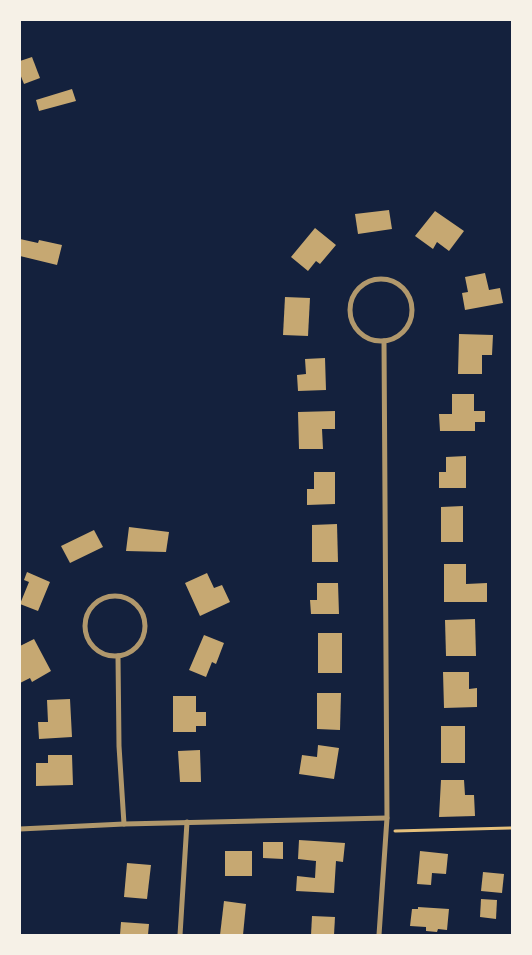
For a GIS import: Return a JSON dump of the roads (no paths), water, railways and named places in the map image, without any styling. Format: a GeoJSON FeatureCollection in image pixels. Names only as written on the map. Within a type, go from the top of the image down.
{"type":"FeatureCollection","features":[{"type":"Feature","properties":{"kind":"street"},"geometry":{"type":"LineString","coordinates":[[384,278],[403,287],[412,305],[411,320],[403,333],[384,341],[374,341],[364,337],[351,320],[349,310],[356,290],[374,279],[384,278]]}},
{"type":"Feature","properties":{"kind":"street"},"geometry":{"type":"LineString","coordinates":[[379,935],[387,818],[384,341]]}},
{"type":"Feature","properties":{"kind":"street"},"geometry":{"type":"LineString","coordinates":[[108,596],[126,597],[134,601],[140,608],[146,625],[145,634],[135,649],[118,656],[109,656],[94,647],[85,631],[88,613],[99,600],[108,596]]}},
{"type":"Feature","properties":{"kind":"street"},"geometry":{"type":"LineString","coordinates":[[118,656],[119,746],[124,824]]}},
{"type":"Feature","properties":{"kind":"street"},"geometry":{"type":"LineString","coordinates":[[20,829],[187,822],[387,818]]}},
{"type":"Feature","properties":{"kind":"street"},"geometry":{"type":"LineString","coordinates":[[180,935],[187,822]]}}]}
